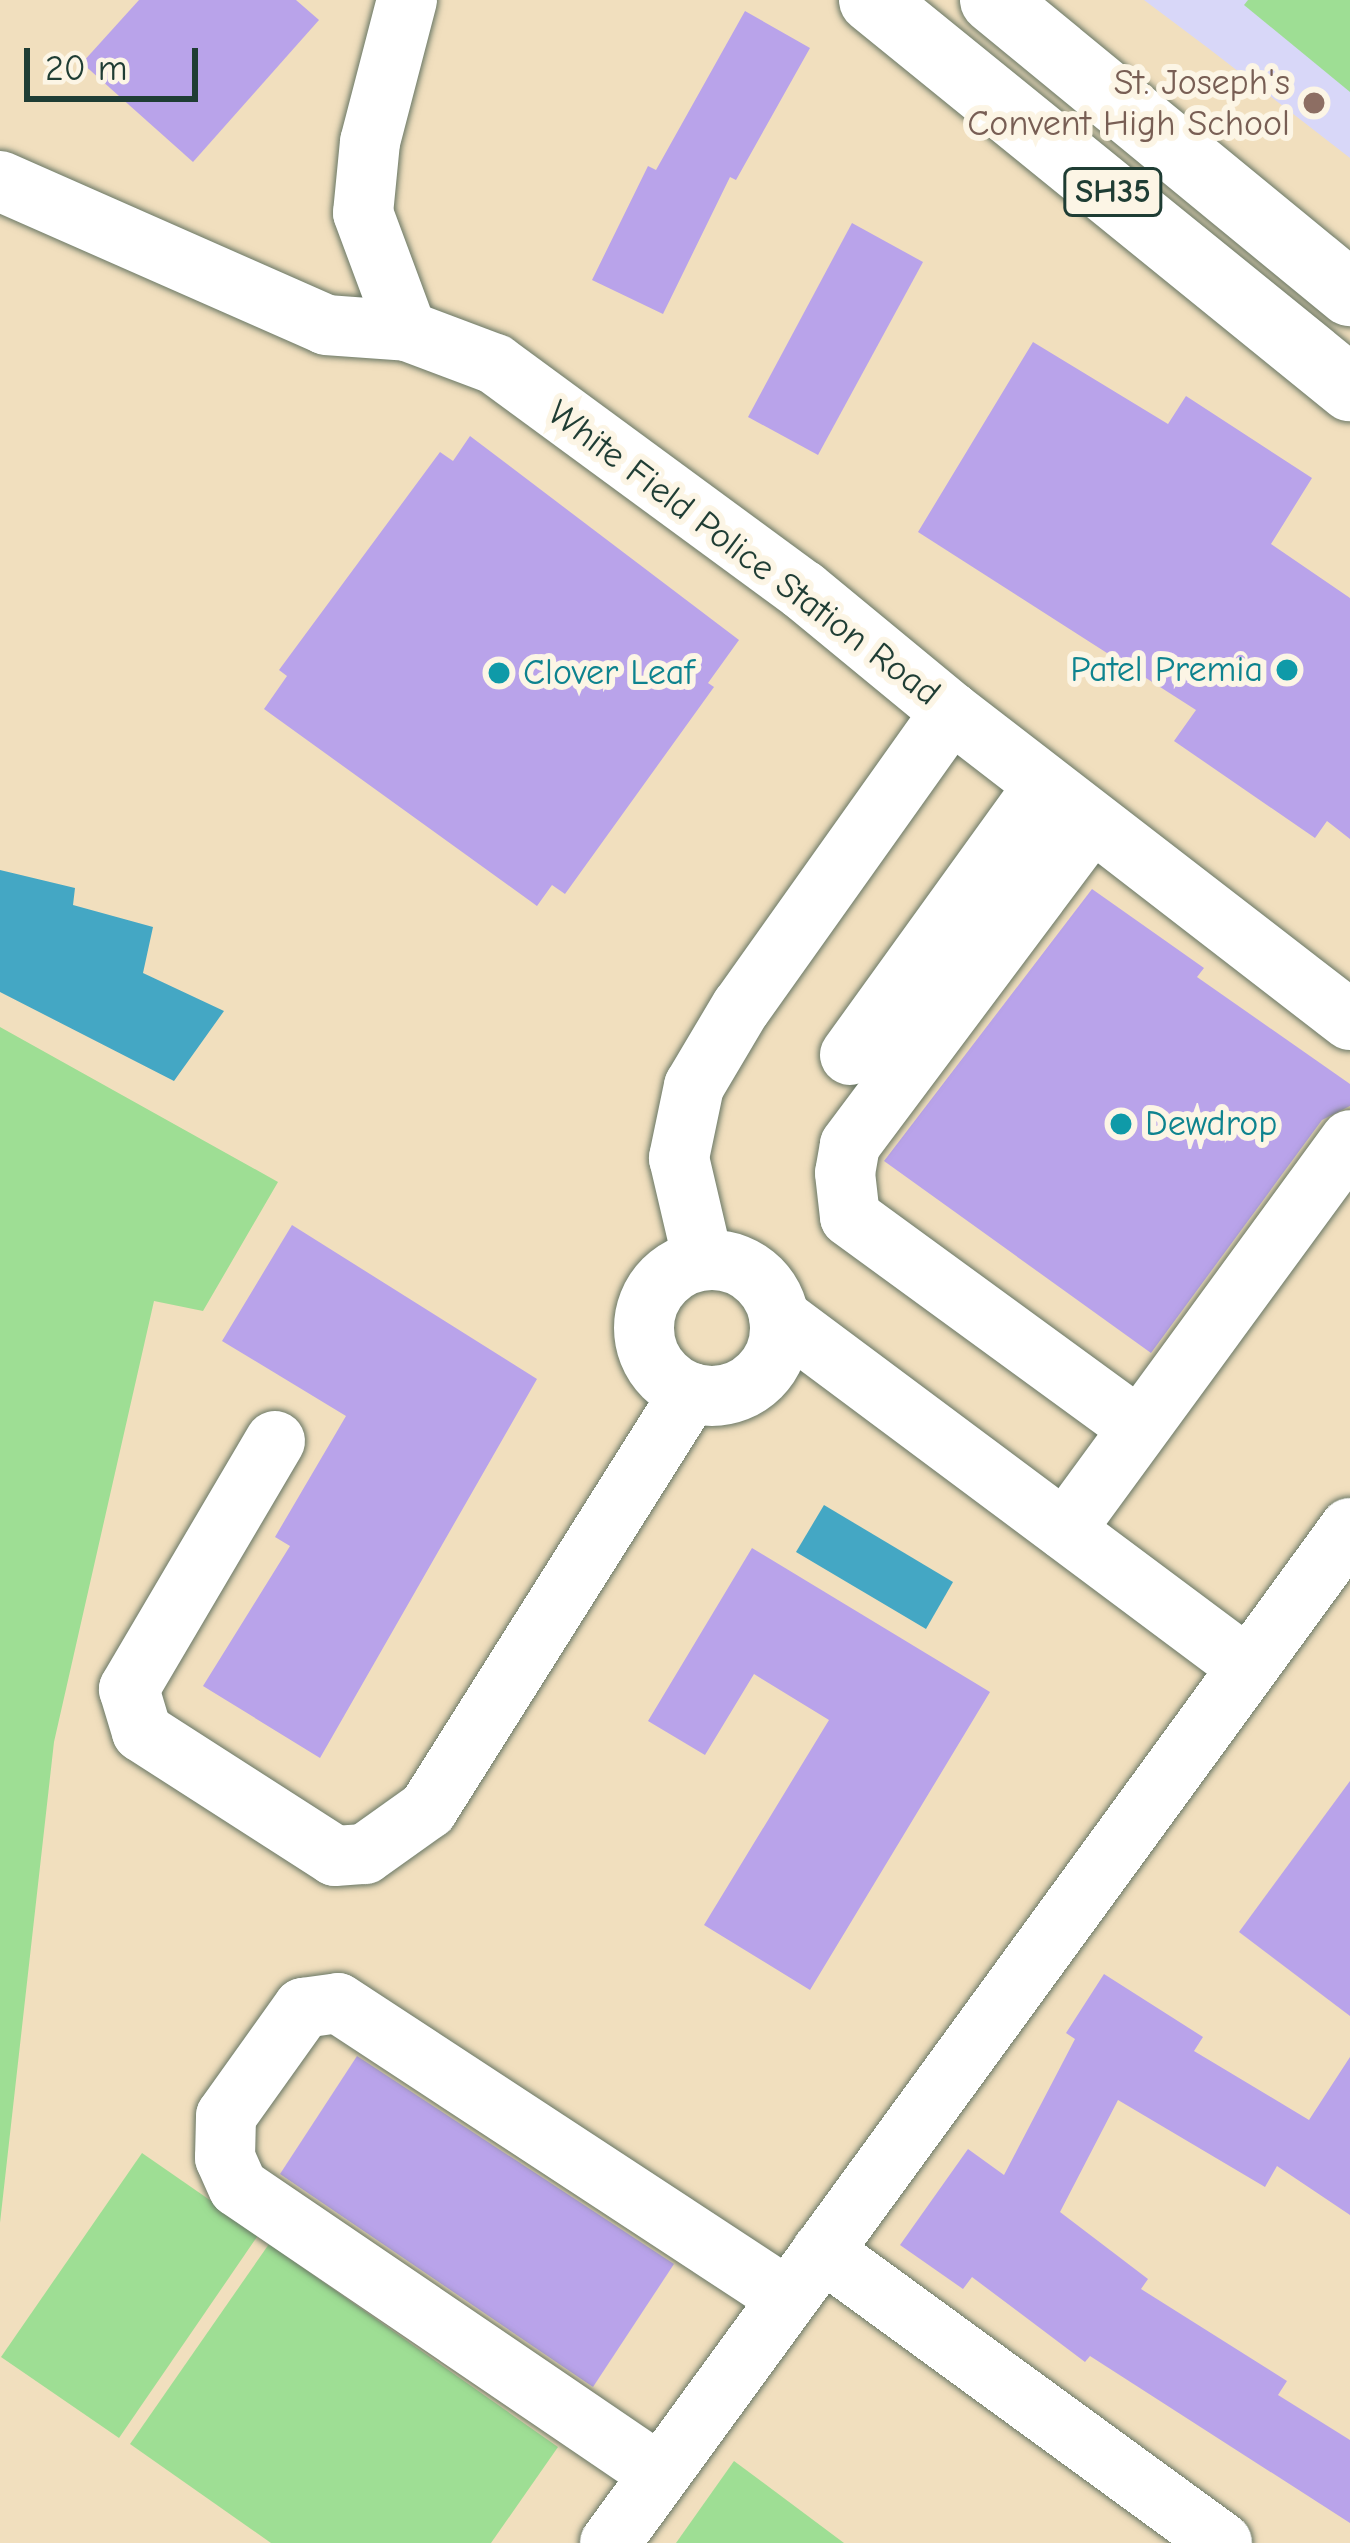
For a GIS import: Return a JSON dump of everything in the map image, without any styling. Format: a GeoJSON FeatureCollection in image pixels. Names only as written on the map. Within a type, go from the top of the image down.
{"type":"FeatureCollection","features":[{"type":"Feature","properties":{"kind":"main road","name":"SH35"},"geometry":{"type":"LineString","coordinates":[[872,0],[1350,388]]}},
{"type":"Feature","properties":{"kind":"main road","name":"SH35"},"geometry":{"type":"LineString","coordinates":[[993,0],[1350,293]]}},
{"type":"Feature","properties":{"kind":"street"},"geometry":{"type":"LineString","coordinates":[[406,0],[370,142],[363,213],[407,331]]}},
{"type":"Feature","properties":{"kind":"street","name":"White Field Police Station Road"},"geometry":{"type":"LineString","coordinates":[[0,181],[326,325],[407,331],[496,364],[803,590],[951,712],[741,1006],[694,1086],[679,1158],[703,1260]]}},
{"type":"Feature","properties":{"kind":"street"},"geometry":{"type":"LineString","coordinates":[[951,712],[1043,788],[1350,1020]]}},
{"type":"Feature","properties":{"kind":"street"},"geometry":{"type":"LineString","coordinates":[[850,1055],[1043,788]]}},
{"type":"Feature","properties":{"kind":"street"},"geometry":{"type":"LineString","coordinates":[[1090,824],[850,1145],[845,1173],[850,1217],[1137,1426]]}},
{"type":"Feature","properties":{"kind":"street"},"geometry":{"type":"LineString","coordinates":[[1065,1531],[1137,1426],[1350,1140]]}},
{"type":"Feature","properties":{"kind":"street"},"geometry":{"type":"LineString","coordinates":[[703,1260],[746,1268],[764,1282],[779,1317],[779,1345],[754,1382],[735,1393],[690,1393],[655,1365],[644,1321],[663,1281],[703,1260]]}},
{"type":"Feature","properties":{"kind":"street"},"geometry":{"type":"LineString","coordinates":[[779,1317],[1249,1667]]}},
{"type":"Feature","properties":{"kind":"street"},"geometry":{"type":"LineString","coordinates":[[275,1441],[129,1689],[142,1732],[335,1856],[365,1854],[428,1809],[690,1393]]}},
{"type":"Feature","properties":{"kind":"street"},"geometry":{"type":"LineString","coordinates":[[610,2543],[1350,1528]]}},
{"type":"Feature","properties":{"kind":"street"},"geometry":{"type":"LineString","coordinates":[[660,2474],[238,2187],[225,2158],[226,2116],[303,2008],[338,2003],[788,2298]]}},
{"type":"Feature","properties":{"kind":"street"},"geometry":{"type":"LineString","coordinates":[[823,2251],[1222,2543]]}},
{"type":"Feature","properties":{"kind":"shaded area","name":"St. Joseph's Convent High School"},"geometry":{"type":"Polygon","coordinates":[[[1144,0],[1350,0],[1350,158],[1208,48],[1144,0]]]}},
{"type":"Feature","properties":{"kind":"green space"},"geometry":{"type":"Polygon","coordinates":[[[1248,0],[1350,0],[1350,92],[1244,5],[1248,0]]]}},
{"type":"Feature","properties":{"kind":"green space"},"geometry":{"type":"Polygon","coordinates":[[[0,1027],[278,1182],[203,1311],[154,1301],[54,1742],[0,2223],[0,1027]]]}},
{"type":"Feature","properties":{"kind":"green space"},"geometry":{"type":"Polygon","coordinates":[[[142,2153],[259,2234],[119,2438],[1,2357],[142,2153]]]}},
{"type":"Feature","properties":{"kind":"green space"},"geometry":{"type":"Polygon","coordinates":[[[269,2244],[558,2447],[491,2543],[271,2543],[130,2444],[269,2244]]]}},
{"type":"Feature","properties":{"kind":"green space"},"geometry":{"type":"Polygon","coordinates":[[[734,2461],[844,2543],[676,2543],[734,2461]]]}},
{"type":"Feature","properties":{"kind":"water"},"geometry":{"type":"Polygon","coordinates":[[[0,870],[75,888],[73,905],[153,927],[143,973],[224,1011],[174,1081],[0,992],[0,870]]]}},
{"type":"Feature","properties":{"kind":"water"},"geometry":{"type":"Polygon","coordinates":[[[824,1505],[953,1582],[926,1629],[796,1552],[824,1505]]]}},
{"type":"Feature","properties":{"kind":"building"},"geometry":{"type":"Polygon","coordinates":[[[139,0],[296,0],[319,20],[193,162],[82,63],[139,0]]]}},
{"type":"Feature","properties":{"kind":"building"},"geometry":{"type":"Polygon","coordinates":[[[745,11],[810,48],[736,180],[730,177],[663,314],[592,280],[648,166],[656,170],[745,11]]]}},
{"type":"Feature","properties":{"kind":"building"},"geometry":{"type":"Polygon","coordinates":[[[852,223],[923,262],[818,455],[748,417],[852,223]]]}},
{"type":"Feature","properties":{"kind":"building"},"geometry":{"type":"Polygon","coordinates":[[[1033,342],[1168,424],[1186,396],[1312,478],[1271,544],[1350,598],[1350,839],[1327,821],[1315,838],[1174,741],[1196,710],[918,532],[1033,342]]]}},
{"type":"Feature","properties":{"kind":"building","name":"Clover Leaf"},"geometry":{"type":"Polygon","coordinates":[[[470,436],[739,640],[708,683],[714,687],[565,894],[552,885],[537,906],[264,709],[287,676],[279,670],[440,452],[453,461],[470,436]]]}},
{"type":"Feature","properties":{"kind":"building","name":"Dewdrop"},"geometry":{"type":"Polygon","coordinates":[[[1092,889],[1204,968],[1197,977],[1350,1084],[1350,1106],[1322,1120],[1151,1353],[884,1161],[1092,889]]]}},
{"type":"Feature","properties":{"kind":"building"},"geometry":{"type":"Polygon","coordinates":[[[292,1225],[537,1379],[320,1758],[203,1686],[290,1546],[275,1537],[346,1416],[222,1341],[292,1225]]]}},
{"type":"Feature","properties":{"kind":"building"},"geometry":{"type":"Polygon","coordinates":[[[752,1548],[990,1692],[810,1990],[704,1925],[829,1720],[754,1674],[705,1755],[648,1721],[752,1548]]]}},
{"type":"Feature","properties":{"kind":"building"},"geometry":{"type":"Polygon","coordinates":[[[1350,1781],[1350,2016],[1239,1932],[1350,1781]]]}},
{"type":"Feature","properties":{"kind":"building"},"geometry":{"type":"Polygon","coordinates":[[[1104,1974],[1203,2037],[1194,2051],[1309,2120],[1350,2057],[1350,2215],[1277,2166],[1265,2187],[1118,2100],[1060,2212],[1148,2279],[1141,2289],[1287,2381],[1278,2395],[1350,2440],[1350,2523],[1090,2356],[1085,2362],[972,2277],[963,2289],[900,2245],[968,2149],[1004,2175],[1075,2039],[1066,2033],[1104,1974]]]}},
{"type":"Feature","properties":{"kind":"building"},"geometry":{"type":"Polygon","coordinates":[[[357,2056],[674,2264],[593,2387],[280,2174],[357,2056]]]}},
{"type":"Feature","properties":{"kind":"place","name":"St. Joseph's Convent High School"},"geometry":{"type":"Point","coordinates":[1314,103]}},
{"type":"Feature","properties":{"kind":"place","name":"Patel Premia"},"geometry":{"type":"Point","coordinates":[1287,670]}},
{"type":"Feature","properties":{"kind":"place","name":"Clover Leaf"},"geometry":{"type":"Point","coordinates":[499,673]}},
{"type":"Feature","properties":{"kind":"place","name":"Dewdrop"},"geometry":{"type":"Point","coordinates":[1121,1124]}}]}
